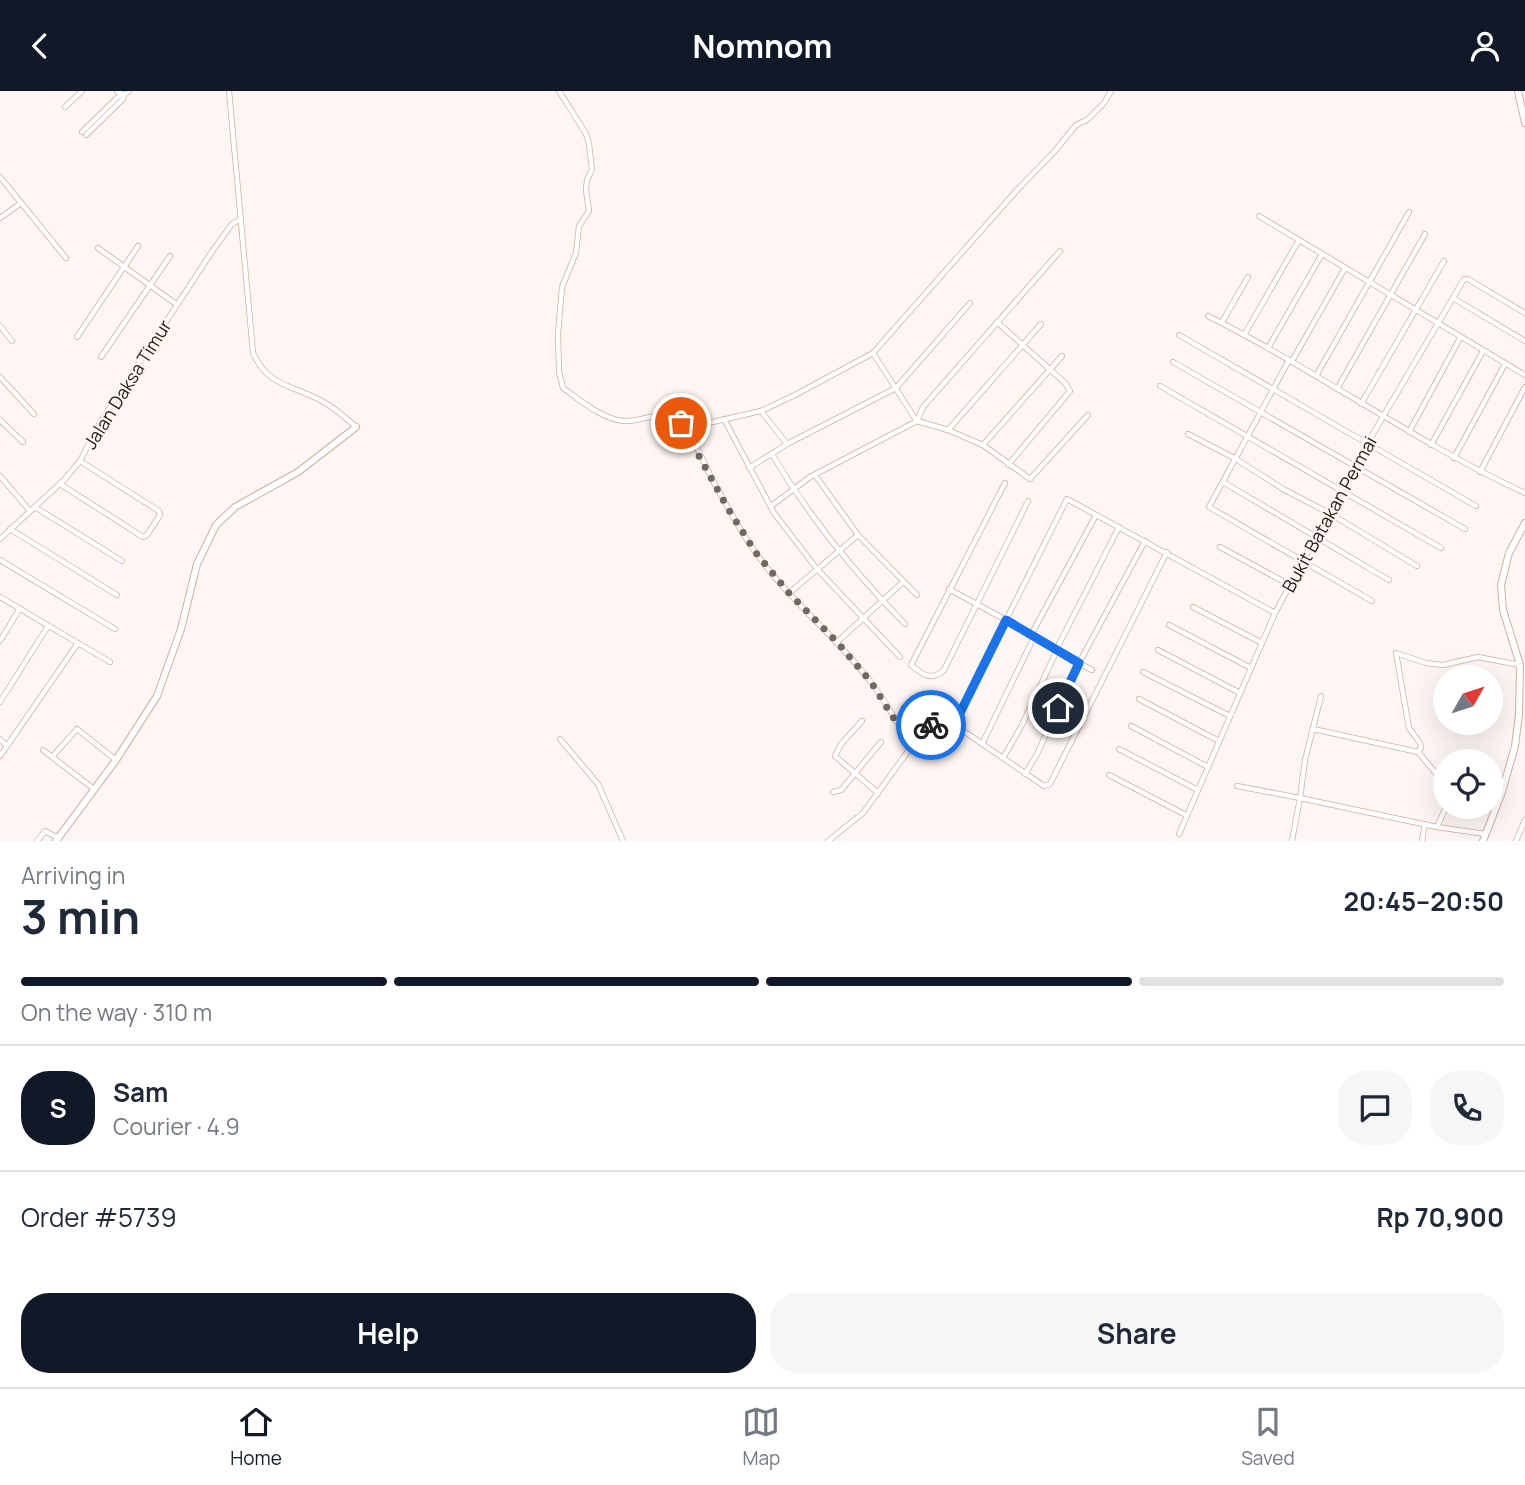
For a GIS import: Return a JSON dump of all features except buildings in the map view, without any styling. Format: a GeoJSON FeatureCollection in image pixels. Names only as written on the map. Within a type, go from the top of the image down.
{"type":"FeatureCollection","features":[{"type":"Feature","properties":{"kind":"street"},"geometry":{"type":"LineString","coordinates":[[65,107],[75,93],[82,91]]}},
{"type":"Feature","properties":{"kind":"street"},"geometry":{"type":"LineString","coordinates":[[37,841],[45,831],[57,840],[157,697],[181,629],[197,564],[216,525],[235,507],[298,472],[356,427],[322,401],[276,382],[257,362],[252,345],[229,91]]}},
{"type":"Feature","properties":{"kind":"street"},"geometry":{"type":"LineString","coordinates":[[559,91],[586,134],[592,169],[586,180],[589,211],[579,226],[576,253],[562,287],[558,334],[563,388],[598,412],[619,420],[627,421],[668,412],[686,428],[748,541],[789,593],[871,682],[912,743]]}},
{"type":"Feature","properties":{"kind":"street"},"geometry":{"type":"LineString","coordinates":[[686,428],[761,411],[873,353],[1076,125],[1087,120],[1104,103],[1111,91]]}},
{"type":"Feature","properties":{"kind":"street"},"geometry":{"type":"LineString","coordinates":[[1518,91],[1525,123]]}},
{"type":"Feature","properties":{"kind":"street"},"geometry":{"type":"LineString","coordinates":[[84,133],[125,92]]}},
{"type":"Feature","properties":{"kind":"street"},"geometry":{"type":"LineString","coordinates":[[0,177],[66,258]]}},
{"type":"Feature","properties":{"kind":"street"},"geometry":{"type":"LineString","coordinates":[[0,218],[21,203]]}},
{"type":"Feature","properties":{"kind":"street"},"geometry":{"type":"LineString","coordinates":[[1316,376],[1409,212]]}},
{"type":"Feature","properties":{"kind":"street"},"geometry":{"type":"LineString","coordinates":[[1259,216],[1437,325],[1525,375]]}},
{"type":"Feature","properties":{"kind":"street","name":"Jalan Daksa Timur"},"geometry":{"type":"LineString","coordinates":[[0,539],[60,484],[80,461],[99,424],[176,304],[225,232],[241,219]]}},
{"type":"Feature","properties":{"kind":"street"},"geometry":{"type":"LineString","coordinates":[[1337,389],[1425,234]]}},
{"type":"Feature","properties":{"kind":"street"},"geometry":{"type":"LineString","coordinates":[[1244,335],[1299,240]]}},
{"type":"Feature","properties":{"kind":"street"},"geometry":{"type":"LineString","coordinates":[[76,337],[138,246]]}},
{"type":"Feature","properties":{"kind":"street"},"geometry":{"type":"LineString","coordinates":[[98,247],[176,304]]}},
{"type":"Feature","properties":{"kind":"street"},"geometry":{"type":"LineString","coordinates":[[771,506],[815,475],[917,421],[923,407],[1060,251]]}},
{"type":"Feature","properties":{"kind":"street"},"geometry":{"type":"LineString","coordinates":[[1268,348],[1322,254]]}},
{"type":"Feature","properties":{"kind":"street"},"geometry":{"type":"LineString","coordinates":[[101,357],[170,255]]}},
{"type":"Feature","properties":{"kind":"street"},"geometry":{"type":"LineString","coordinates":[[1361,404],[1444,261]]}},
{"type":"Feature","properties":{"kind":"street"},"geometry":{"type":"LineString","coordinates":[[1345,268],[1290,360],[1209,506],[1372,601]]}},
{"type":"Feature","properties":{"kind":"street"},"geometry":{"type":"LineString","coordinates":[[1222,323],[1248,277]]}},
{"type":"Feature","properties":{"kind":"street"},"geometry":{"type":"LineString","coordinates":[[1525,313],[1465,278],[1453,298],[1525,341]]}},
{"type":"Feature","properties":{"kind":"street","name":"Bukit Batakan Permai"},"geometry":{"type":"LineString","coordinates":[[828,841],[859,817],[912,743],[932,724],[960,713],[1067,499],[1275,613],[1354,466],[1453,298]]}},
{"type":"Feature","properties":{"kind":"street"},"geometry":{"type":"LineString","coordinates":[[749,468],[787,444],[896,388],[970,303]]}},
{"type":"Feature","properties":{"kind":"street"},"geometry":{"type":"LineString","coordinates":[[1208,316],[1290,360],[1479,472],[1525,493]]}},
{"type":"Feature","properties":{"kind":"street"},"geometry":{"type":"LineString","coordinates":[[997,322],[1069,387],[1069,393],[1008,465]]}},
{"type":"Feature","properties":{"kind":"street"},"geometry":{"type":"LineString","coordinates":[[948,430],[1041,324]]}},
{"type":"Feature","properties":{"kind":"street"},"geometry":{"type":"LineString","coordinates":[[0,326],[12,341]]}},
{"type":"Feature","properties":{"kind":"street"},"geometry":{"type":"LineString","coordinates":[[1179,335],[1476,506]]}},
{"type":"Feature","properties":{"kind":"street"},"geometry":{"type":"LineString","coordinates":[[1409,432],[1461,338]]}},
{"type":"Feature","properties":{"kind":"street"},"geometry":{"type":"LineString","coordinates":[[1432,445],[1483,351]]}},
{"type":"Feature","properties":{"kind":"street"},"geometry":{"type":"LineString","coordinates":[[873,353],[917,421],[984,445],[1030,479],[1088,415]]}},
{"type":"Feature","properties":{"kind":"street"},"geometry":{"type":"LineString","coordinates":[[984,445],[1062,356]]}},
{"type":"Feature","properties":{"kind":"street"},"geometry":{"type":"LineString","coordinates":[[1173,362],[1465,529]]}},
{"type":"Feature","properties":{"kind":"street"},"geometry":{"type":"LineString","coordinates":[[1454,457],[1506,364]]}},
{"type":"Feature","properties":{"kind":"street"},"geometry":{"type":"LineString","coordinates":[[0,377],[34,414]]}},
{"type":"Feature","properties":{"kind":"street"},"geometry":{"type":"LineString","coordinates":[[1160,386],[1441,548]]}},
{"type":"Feature","properties":{"kind":"street"},"geometry":{"type":"LineString","coordinates":[[1479,472],[1525,387]]}},
{"type":"Feature","properties":{"kind":"street"},"geometry":{"type":"LineString","coordinates":[[761,411],[787,444]]}},
{"type":"Feature","properties":{"kind":"street"},"geometry":{"type":"LineString","coordinates":[[724,419],[771,506],[817,569],[900,657]]}},
{"type":"Feature","properties":{"kind":"street"},"geometry":{"type":"LineString","coordinates":[[0,420],[23,442]]}},
{"type":"Feature","properties":{"kind":"street"},"geometry":{"type":"LineString","coordinates":[[1188,434],[1236,459],[1417,566]]}},
{"type":"Feature","properties":{"kind":"street"},"geometry":{"type":"LineString","coordinates":[[772,454],[792,490],[838,552],[905,624]]}},
{"type":"Feature","properties":{"kind":"street"},"geometry":{"type":"LineString","coordinates":[[60,484],[143,537],[147,535],[160,515],[159,511],[80,461]]}},
{"type":"Feature","properties":{"kind":"street"},"geometry":{"type":"LineString","coordinates":[[815,475],[858,535],[916,595]]}},
{"type":"Feature","properties":{"kind":"street"},"geometry":{"type":"LineString","coordinates":[[0,476],[32,509],[122,561]]}},
{"type":"Feature","properties":{"kind":"street"},"geometry":{"type":"LineString","coordinates":[[1223,482],[1389,580]]}},
{"type":"Feature","properties":{"kind":"street"},"geometry":{"type":"LineString","coordinates":[[0,488],[5,483]]}},
{"type":"Feature","properties":{"kind":"street"},"geometry":{"type":"LineString","coordinates":[[1005,483],[911,665],[928,677],[944,670],[1028,501]]}},
{"type":"Feature","properties":{"kind":"street"},"geometry":{"type":"LineString","coordinates":[[982,744],[1032,636],[1096,515]]}},
{"type":"Feature","properties":{"kind":"street"},"geometry":{"type":"LineString","coordinates":[[1237,786],[1300,797],[1484,838],[1502,792],[1515,746],[1520,665],[1503,610],[1501,585],[1509,552],[1525,523]]}},
{"type":"Feature","properties":{"kind":"street"},"geometry":{"type":"LineString","coordinates":[[1003,758],[1022,725],[1119,527]]}},
{"type":"Feature","properties":{"kind":"street"},"geometry":{"type":"LineString","coordinates":[[10,530],[117,595]]}},
{"type":"Feature","properties":{"kind":"street"},"geometry":{"type":"LineString","coordinates":[[789,593],[858,535]]}},
{"type":"Feature","properties":{"kind":"street"},"geometry":{"type":"LineString","coordinates":[[1025,774],[1079,663],[1145,541]]}},
{"type":"Feature","properties":{"kind":"street"},"geometry":{"type":"LineString","coordinates":[[1220,547],[1290,585]]}},
{"type":"Feature","properties":{"kind":"street"},"geometry":{"type":"LineString","coordinates":[[946,718],[1025,774],[1044,786],[1050,784],[1167,552]]}},
{"type":"Feature","properties":{"kind":"street"},"geometry":{"type":"LineString","coordinates":[[0,560],[115,629]]}},
{"type":"Feature","properties":{"kind":"street"},"geometry":{"type":"LineString","coordinates":[[837,642],[903,582]]}},
{"type":"Feature","properties":{"kind":"street"},"geometry":{"type":"LineString","coordinates":[[949,589],[1091,670]]}},
{"type":"Feature","properties":{"kind":"street"},"geometry":{"type":"LineString","coordinates":[[0,597],[110,662]]}},
{"type":"Feature","properties":{"kind":"street"},"geometry":{"type":"LineString","coordinates":[[1193,607],[1262,643]]}},
{"type":"Feature","properties":{"kind":"street"},"geometry":{"type":"LineString","coordinates":[[0,641],[20,608]]}},
{"type":"Feature","properties":{"kind":"street"},"geometry":{"type":"LineString","coordinates":[[1179,834],[1275,613]]}},
{"type":"Feature","properties":{"kind":"street"},"geometry":{"type":"LineString","coordinates":[[1169,625],[1251,668]]}},
{"type":"Feature","properties":{"kind":"street"},"geometry":{"type":"LineString","coordinates":[[0,702],[48,626]]}},
{"type":"Feature","properties":{"kind":"street"},"geometry":{"type":"LineString","coordinates":[[0,756],[78,643]]}},
{"type":"Feature","properties":{"kind":"street"},"geometry":{"type":"LineString","coordinates":[[1158,650],[1240,693]]}},
{"type":"Feature","properties":{"kind":"street"},"geometry":{"type":"LineString","coordinates":[[1418,751],[1421,748],[1420,743],[1409,728],[1396,653],[1426,663],[1443,665],[1478,657],[1520,665]]}},
{"type":"Feature","properties":{"kind":"street"},"geometry":{"type":"LineString","coordinates":[[1143,672],[1230,716]]}},
{"type":"Feature","properties":{"kind":"street"},"geometry":{"type":"LineString","coordinates":[[1292,841],[1321,696]]}},
{"type":"Feature","properties":{"kind":"street"},"geometry":{"type":"LineString","coordinates":[[1139,699],[1219,741]]}},
{"type":"Feature","properties":{"kind":"street"},"geometry":{"type":"LineString","coordinates":[[862,721],[841,744],[835,756],[878,793]]}},
{"type":"Feature","properties":{"kind":"street"},"geometry":{"type":"LineString","coordinates":[[1131,726],[1208,767]]}},
{"type":"Feature","properties":{"kind":"street"},"geometry":{"type":"LineString","coordinates":[[52,757],[77,729],[116,759]]}},
{"type":"Feature","properties":{"kind":"street"},"geometry":{"type":"LineString","coordinates":[[1313,729],[1418,751],[1433,770]]}},
{"type":"Feature","properties":{"kind":"street"},"geometry":{"type":"LineString","coordinates":[[0,739],[8,746]]}},
{"type":"Feature","properties":{"kind":"street"},"geometry":{"type":"LineString","coordinates":[[560,739],[598,784],[623,841]]}},
{"type":"Feature","properties":{"kind":"street"},"geometry":{"type":"LineString","coordinates":[[833,792],[839,792],[881,742]]}},
{"type":"Feature","properties":{"kind":"street"},"geometry":{"type":"LineString","coordinates":[[1119,749],[1198,790]]}},
{"type":"Feature","properties":{"kind":"street"},"geometry":{"type":"LineString","coordinates":[[43,750],[94,789]]}},
{"type":"Feature","properties":{"kind":"street"},"geometry":{"type":"LineString","coordinates":[[1110,775],[1186,815]]}},
{"type":"Feature","properties":{"kind":"street"},"geometry":{"type":"LineString","coordinates":[[1437,827],[1441,819]]}},
{"type":"Feature","properties":{"kind":"street"},"geometry":{"type":"LineString","coordinates":[[1516,841],[1525,820]]}},
{"type":"Feature","properties":{"kind":"street"},"geometry":{"type":"LineString","coordinates":[[1423,841],[1425,824]]}},
{"type":"Feature","properties":{"kind":"street"},"geometry":{"type":"LineString","coordinates":[[1464,832],[1469,841]]}},
{"type":"Feature","properties":{"kind":"way so far"},"geometry":{"type":"LineString","coordinates":[[681,423],[727,507],[756,553],[871,682],[901,730],[912,743],[931,725]]}},
{"type":"Feature","properties":{"kind":"route"},"geometry":{"type":"LineString","coordinates":[[931,725],[960,713],[1006,620],[1079,663],[1058,708]]}}]}
